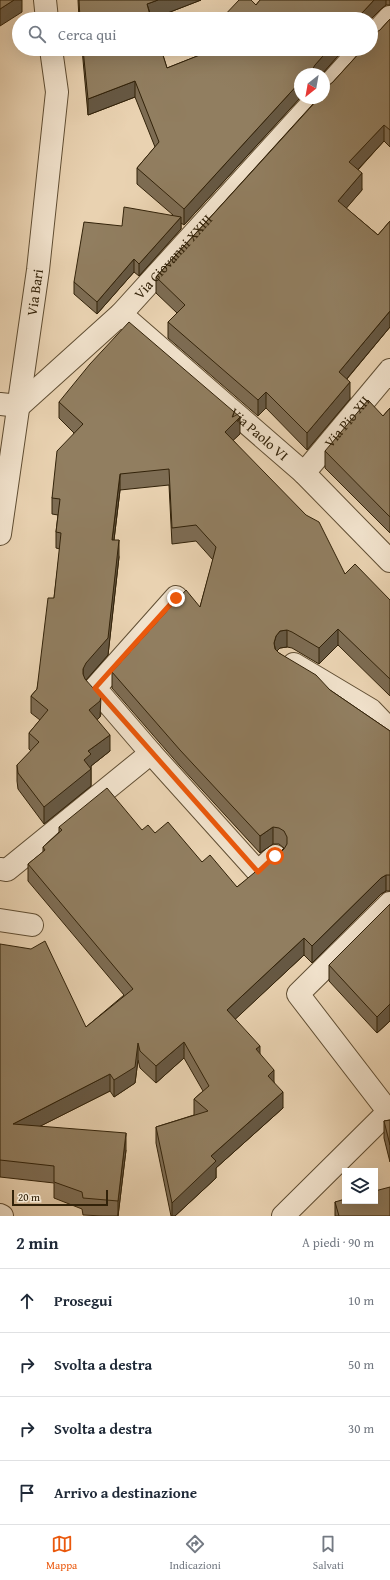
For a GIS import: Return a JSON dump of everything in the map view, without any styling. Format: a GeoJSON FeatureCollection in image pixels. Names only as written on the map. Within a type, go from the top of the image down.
{"type":"FeatureCollection","features":[{"type":"Feature","properties":{"kind":"street"},"geometry":{"type":"LineString","coordinates":[[45,0],[46,12]]}},
{"type":"Feature","properties":{"kind":"street"},"geometry":{"type":"LineString","coordinates":[[378,30],[390,17]]}},
{"type":"Feature","properties":{"kind":"street","name":"Via Bari"},"geometry":{"type":"LineString","coordinates":[[0,534],[10,405],[38,270],[57,92],[52,56]]}},
{"type":"Feature","properties":{"kind":"street"},"geometry":{"type":"LineString","coordinates":[[330,83],[355,56]]}},
{"type":"Feature","properties":{"kind":"street","name":"Via Giovanni XXIII"},"geometry":{"type":"LineString","coordinates":[[10,405],[121,314],[312,104]]}},
{"type":"Feature","properties":{"kind":"street","name":"Via Paolo VI"},"geometry":{"type":"LineString","coordinates":[[121,314],[304,473],[390,561]]}},
{"type":"Feature","properties":{"kind":"street","name":"Via Pio XII"},"geometry":{"type":"LineString","coordinates":[[304,473],[390,370]]}},
{"type":"Feature","properties":{"kind":"street"},"geometry":{"type":"LineString","coordinates":[[176,598],[95,688],[258,872],[275,856]]}},
{"type":"Feature","properties":{"kind":"street"},"geometry":{"type":"LineString","coordinates":[[286,658],[371,710],[390,730]]}},
{"type":"Feature","properties":{"kind":"street"},"geometry":{"type":"LineString","coordinates":[[0,869],[7,870],[151,753]]}},
{"type":"Feature","properties":{"kind":"street"},"geometry":{"type":"LineString","coordinates":[[284,1216],[389,1110],[298,994],[390,903]]}},
{"type":"Feature","properties":{"kind":"street"},"geometry":{"type":"LineString","coordinates":[[0,920],[32,925]]}},
{"type":"Feature","properties":{"kind":"building"},"geometry":{"type":"Polygon","coordinates":[[[0,0],[14,0],[0,9],[0,0]]]}},
{"type":"Feature","properties":{"kind":"building"},"geometry":{"type":"Polygon","coordinates":[[[79,0],[158,0],[147,4],[149,12],[80,12],[79,0]]]}},
{"type":"Feature","properties":{"kind":"building"},"geometry":{"type":"Polygon","coordinates":[[[239,0],[251,0],[256,5],[260,0],[374,0],[363,12],[228,12],[239,0]]]}},
{"type":"Feature","properties":{"kind":"building"},"geometry":{"type":"Polygon","coordinates":[[[390,19],[390,130],[384,125],[349,162],[362,173],[338,201],[378,235],[390,221],[390,311],[339,372],[350,382],[307,433],[266,392],[258,400],[168,322],[185,305],[156,277],[314,104],[330,104],[330,84],[357,56],[378,56],[378,31],[390,19]]]}},
{"type":"Feature","properties":{"kind":"building"},"geometry":{"type":"Polygon","coordinates":[[[84,56],[163,56],[167,68],[197,56],[323,56],[313,68],[294,68],[294,89],[184,209],[137,168],[159,142],[135,81],[88,99],[84,56]]]}},
{"type":"Feature","properties":{"kind":"building"},"geometry":{"type":"Polygon","coordinates":[[[124,207],[181,217],[139,264],[134,259],[97,302],[74,282],[84,222],[122,226],[124,207]]]}},
{"type":"Feature","properties":{"kind":"building"},"geometry":{"type":"Polygon","coordinates":[[[129,322],[240,417],[225,432],[306,515],[319,522],[345,574],[355,564],[390,600],[390,679],[338,629],[319,648],[287,630],[280,631],[276,636],[274,643],[275,649],[279,653],[316,675],[330,690],[390,731],[390,875],[386,875],[381,878],[312,946],[304,938],[227,1010],[260,1046],[256,1049],[274,1070],[268,1076],[283,1092],[211,1156],[216,1161],[172,1203],[156,1127],[208,1111],[194,1099],[209,1086],[184,1042],[156,1066],[140,1051],[138,1043],[135,1067],[114,1080],[110,1074],[13,1124],[126,1133],[118,1201],[83,1198],[82,1192],[54,1182],[54,1166],[0,1160],[0,944],[31,949],[45,941],[86,1027],[133,989],[28,864],[45,850],[43,847],[62,830],[59,827],[107,788],[142,830],[148,825],[155,833],[168,822],[202,862],[210,855],[237,887],[260,868],[267,865],[284,849],[287,844],[287,837],[284,831],[279,828],[273,827],[260,836],[180,750],[112,672],[186,590],[200,607],[216,547],[196,525],[172,528],[169,469],[120,474],[112,540],[119,540],[108,638],[86,663],[83,669],[85,679],[101,697],[100,701],[89,710],[110,735],[88,751],[91,754],[84,760],[91,769],[44,807],[18,773],[17,765],[39,742],[29,733],[48,710],[31,696],[37,689],[48,598],[54,598],[61,533],[56,532],[60,499],[52,498],[57,451],[83,424],[59,402],[90,364],[129,322]]]}},
{"type":"Feature","properties":{"kind":"building"},"geometry":{"type":"Polygon","coordinates":[[[368,400],[383,416],[390,408],[390,517],[325,451],[368,400]]]}},
{"type":"Feature","properties":{"kind":"building"},"geometry":{"type":"Polygon","coordinates":[[[390,904],[390,1004],[377,1017],[329,965],[390,904]]]}},
{"type":"Feature","properties":{"kind":"building"},"geometry":{"type":"Polygon","coordinates":[[[390,1120],[390,1145],[384,1121],[390,1120]]]}},
{"type":"Feature","properties":{"kind":"building"},"geometry":{"type":"Polygon","coordinates":[[[390,1187],[390,1216],[339,1216],[335,1202],[342,1200],[342,1204],[378,1204],[378,1190],[390,1187]]]}},
{"type":"Feature","properties":{"kind":"route"},"geometry":{"type":"LineString","coordinates":[[176,598],[95,688],[258,872],[275,856]]}}]}
